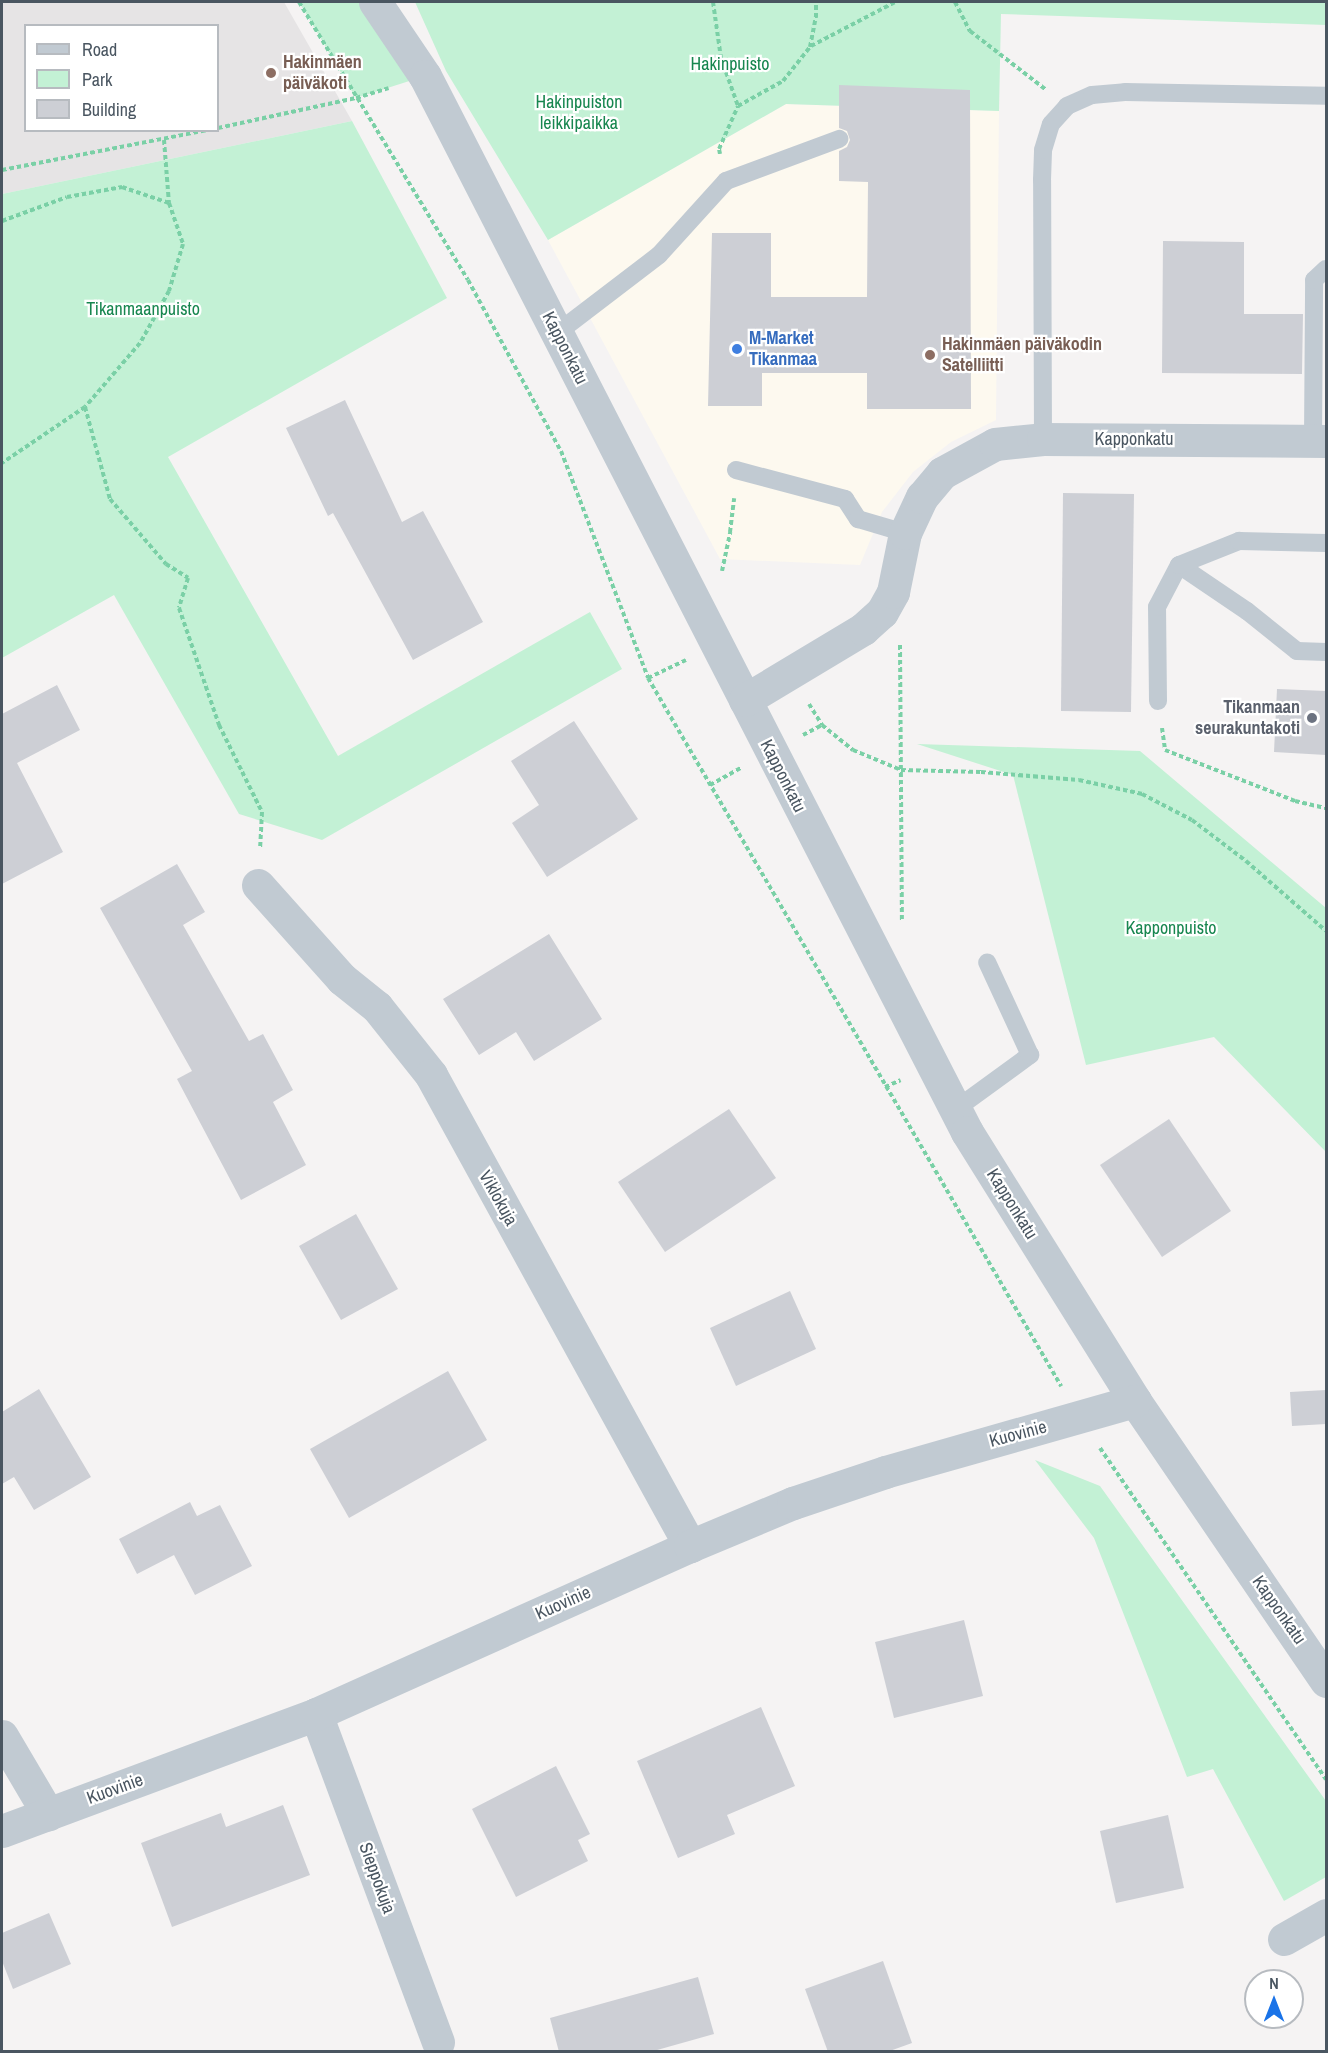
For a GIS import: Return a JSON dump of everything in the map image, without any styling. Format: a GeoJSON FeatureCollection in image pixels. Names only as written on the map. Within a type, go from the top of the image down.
{"type":"FeatureCollection","features":[{"type":"Feature","properties":{"kind":"street","name":"Kapponkatu"},"geometry":{"type":"LineString","coordinates":[[375,2],[425,76],[956,1108],[1135,1401],[1324,1672]]}},
{"type":"Feature","properties":{"kind":"street","name":"Kapponkatu"},"geometry":{"type":"LineString","coordinates":[[745,699],[863,629],[882,612],[893,592],[905,533],[922,497],[942,472],[995,444],[1042,439],[1320,441]]}},
{"type":"Feature","properties":{"kind":"street","name":"Viklokuja"},"geometry":{"type":"LineString","coordinates":[[258,885],[342,979],[377,1007],[431,1075],[690,1546]]}},
{"type":"Feature","properties":{"kind":"street","name":"Kuovinie"},"geometry":{"type":"LineString","coordinates":[[2,1832],[316,1714],[690,1546],[793,1503],[885,1472],[1135,1401]]}},
{"type":"Feature","properties":{"kind":"street","name":"Sieppokuja"},"geometry":{"type":"LineString","coordinates":[[316,1714],[438,2042]]}},
{"type":"Feature","properties":{"kind":"street"},"geometry":{"type":"LineString","coordinates":[[2,1736],[48,1814]]}},
{"type":"Feature","properties":{"kind":"street"},"geometry":{"type":"LineString","coordinates":[[1284,1939],[1326,1915]]}},
{"type":"Feature","properties":{"kind":"lane"},"geometry":{"type":"LineString","coordinates":[[1042,439],[1043,150],[1051,124],[1067,106],[1092,95],[1125,92],[1326,96]]}},
{"type":"Feature","properties":{"kind":"lane"},"geometry":{"type":"LineString","coordinates":[[557,333],[659,255],[726,181],[839,139]]}},
{"type":"Feature","properties":{"kind":"lane"},"geometry":{"type":"LineString","coordinates":[[1320,441],[1314,280],[1326,269]]}},
{"type":"Feature","properties":{"kind":"lane"},"geometry":{"type":"LineString","coordinates":[[736,470],[844,499],[858,519],[905,533]]}},
{"type":"Feature","properties":{"kind":"lane"},"geometry":{"type":"LineString","coordinates":[[1158,701],[1157,607],[1179,565],[1239,541],[1326,543]]}},
{"type":"Feature","properties":{"kind":"lane"},"geometry":{"type":"LineString","coordinates":[[1179,565],[1247,611],[1297,651],[1326,652]]}},
{"type":"Feature","properties":{"kind":"lane"},"geometry":{"type":"LineString","coordinates":[[956,1108],[1030,1055],[987,962]]}},
{"type":"Feature","properties":{"kind":"path"},"geometry":{"type":"LineString","coordinates":[[299,2],[468,280],[561,451],[648,678],[885,1087],[1080,1417],[1326,1779]]}},
{"type":"Feature","properties":{"kind":"path"},"geometry":{"type":"LineString","coordinates":[[713,2],[721,58],[738,106]]}},
{"type":"Feature","properties":{"kind":"path"},"geometry":{"type":"LineString","coordinates":[[810,47],[816,17],[816,2]]}},
{"type":"Feature","properties":{"kind":"path"},"geometry":{"type":"LineString","coordinates":[[726,181],[719,149],[738,106],[783,81],[810,47],[895,2]]}},
{"type":"Feature","properties":{"kind":"path"},"geometry":{"type":"LineString","coordinates":[[955,2],[970,32],[1067,106]]}},
{"type":"Feature","properties":{"kind":"path"},"geometry":{"type":"LineString","coordinates":[[219,128],[356,98],[425,76]]}},
{"type":"Feature","properties":{"kind":"path"},"geometry":{"type":"LineString","coordinates":[[2,170],[198,132]]}},
{"type":"Feature","properties":{"kind":"path"},"geometry":{"type":"LineString","coordinates":[[2,463],[85,406],[140,343],[169,291],[183,244],[168,203],[164,140]]}},
{"type":"Feature","properties":{"kind":"path"},"geometry":{"type":"LineString","coordinates":[[2,222],[67,198],[122,187],[168,203]]}},
{"type":"Feature","properties":{"kind":"path"},"geometry":{"type":"LineString","coordinates":[[85,406],[110,499],[166,564],[188,578],[179,608],[219,725],[262,812],[258,885]]}},
{"type":"Feature","properties":{"kind":"path"},"geometry":{"type":"LineString","coordinates":[[721,574],[730,532],[736,470]]}},
{"type":"Feature","properties":{"kind":"path"},"geometry":{"type":"LineString","coordinates":[[900,635],[902,931]]}},
{"type":"Feature","properties":{"kind":"path"},"geometry":{"type":"LineString","coordinates":[[790,673],[822,725],[853,750],[901,770],[981,772],[1079,780],[1142,794],[1192,820],[1246,861],[1326,931]]}},
{"type":"Feature","properties":{"kind":"path"},"geometry":{"type":"LineString","coordinates":[[1158,701],[1165,750],[1295,801],[1326,808]]}},
{"type":"Feature","properties":{"kind":"path"},"geometry":{"type":"LineString","coordinates":[[885,1087],[933,1064]]}},
{"type":"Feature","properties":{"kind":"shaded area","name":"Hakinmäen päiväkoti"},"geometry":{"type":"Polygon","coordinates":[[[2,2],[284,2],[352,121],[2,194],[2,2]]]}},
{"type":"Feature","properties":{"kind":"shaded area"},"geometry":{"type":"Polygon","coordinates":[[[786,104],[999,111],[996,420],[951,442],[913,472],[882,512],[860,565],[720,559],[548,240],[786,104]]]}},
{"type":"Feature","properties":{"kind":"green space"},"geometry":{"type":"Polygon","coordinates":[[[299,2],[375,2],[425,76],[356,98],[299,2]]]}},
{"type":"Feature","properties":{"kind":"green space"},"geometry":{"type":"Polygon","coordinates":[[[415,2],[1326,2],[1326,25],[1001,14],[999,111],[786,104],[548,240],[446,71],[415,2]]]}},
{"type":"Feature","properties":{"kind":"green space","name":"Tikanmaanpuisto"},"geometry":{"type":"Polygon","coordinates":[[[352,121],[447,298],[168,457],[338,756],[590,612],[622,669],[322,840],[239,814],[114,595],[2,658],[2,194],[352,121]]]}},
{"type":"Feature","properties":{"kind":"green space","name":"Kapponpuisto"},"geometry":{"type":"Polygon","coordinates":[[[917,744],[1140,751],[1326,908],[1326,1152],[1214,1037],[1086,1065],[1013,775],[917,744]]]}},
{"type":"Feature","properties":{"kind":"green space"},"geometry":{"type":"Polygon","coordinates":[[[1035,1460],[1100,1486],[1326,1801],[1326,1877],[1284,1901],[1213,1769],[1187,1777],[1094,1538],[1035,1460]]]}},
{"type":"Feature","properties":{"kind":"building"},"geometry":{"type":"Polygon","coordinates":[[[839,85],[970,90],[971,409],[867,409],[867,373],[762,373],[762,406],[708,406],[712,233],[771,233],[771,297],[867,297],[868,182],[839,181],[839,151],[847,147],[850,140],[847,131],[839,128],[839,85]]]}},
{"type":"Feature","properties":{"kind":"building"},"geometry":{"type":"Polygon","coordinates":[[[1163,241],[1244,242],[1244,314],[1303,314],[1302,374],[1162,373],[1163,241]]]}},
{"type":"Feature","properties":{"kind":"building"},"geometry":{"type":"Polygon","coordinates":[[[345,400],[402,522],[423,511],[483,622],[413,660],[333,513],[328,516],[286,428],[345,400]]]}},
{"type":"Feature","properties":{"kind":"building"},"geometry":{"type":"Polygon","coordinates":[[[1063,493],[1134,494],[1131,712],[1061,711],[1063,493]]]}},
{"type":"Feature","properties":{"kind":"building"},"geometry":{"type":"Polygon","coordinates":[[[57,685],[80,730],[17,763],[63,852],[2,884],[2,714],[57,685]]]}},
{"type":"Feature","properties":{"kind":"building"},"geometry":{"type":"Polygon","coordinates":[[[1277,689],[1326,691],[1326,755],[1274,752],[1277,689]]]}},
{"type":"Feature","properties":{"kind":"building"},"geometry":{"type":"Polygon","coordinates":[[[574,721],[638,819],[547,877],[512,823],[539,805],[511,761],[574,721]]]}},
{"type":"Feature","properties":{"kind":"building"},"geometry":{"type":"Polygon","coordinates":[[[177,864],[205,912],[183,925],[249,1041],[263,1034],[293,1090],[273,1102],[306,1165],[241,1200],[177,1079],[192,1071],[100,908],[177,864]]]}},
{"type":"Feature","properties":{"kind":"building"},"geometry":{"type":"Polygon","coordinates":[[[549,934],[602,1019],[534,1061],[516,1032],[479,1055],[443,999],[549,934]]]}},
{"type":"Feature","properties":{"kind":"building"},"geometry":{"type":"Polygon","coordinates":[[[729,1109],[776,1178],[665,1252],[618,1182],[729,1109]]]}},
{"type":"Feature","properties":{"kind":"building"},"geometry":{"type":"Polygon","coordinates":[[[1169,1119],[1231,1211],[1162,1257],[1100,1165],[1169,1119]]]}},
{"type":"Feature","properties":{"kind":"building"},"geometry":{"type":"Polygon","coordinates":[[[356,1214],[398,1289],[341,1320],[299,1246],[356,1214]]]}},
{"type":"Feature","properties":{"kind":"building"},"geometry":{"type":"Polygon","coordinates":[[[790,1291],[816,1349],[736,1386],[710,1328],[790,1291]]]}},
{"type":"Feature","properties":{"kind":"building"},"geometry":{"type":"Polygon","coordinates":[[[448,1371],[487,1440],[349,1518],[310,1449],[448,1371]]]}},
{"type":"Feature","properties":{"kind":"building"},"geometry":{"type":"Polygon","coordinates":[[[39,1389],[91,1477],[34,1510],[14,1477],[2,1484],[2,1412],[39,1389]]]}},
{"type":"Feature","properties":{"kind":"building"},"geometry":{"type":"Polygon","coordinates":[[[1326,1390],[1326,1424],[1292,1426],[1290,1392],[1326,1390]]]}},
{"type":"Feature","properties":{"kind":"building"},"geometry":{"type":"Polygon","coordinates":[[[190,1502],[197,1516],[220,1505],[252,1566],[195,1595],[174,1555],[137,1574],[119,1539],[190,1502]]]}},
{"type":"Feature","properties":{"kind":"building"},"geometry":{"type":"Polygon","coordinates":[[[964,1620],[983,1696],[894,1718],[875,1642],[964,1620]]]}},
{"type":"Feature","properties":{"kind":"building"},"geometry":{"type":"Polygon","coordinates":[[[761,1707],[795,1786],[727,1815],[735,1834],[678,1858],[637,1761],[761,1707]]]}},
{"type":"Feature","properties":{"kind":"building"},"geometry":{"type":"Polygon","coordinates":[[[556,1766],[590,1834],[578,1840],[588,1861],[516,1897],[472,1809],[556,1766]]]}},
{"type":"Feature","properties":{"kind":"building"},"geometry":{"type":"Polygon","coordinates":[[[283,1805],[310,1875],[172,1927],[141,1843],[221,1813],[226,1827],[283,1805]]]}},
{"type":"Feature","properties":{"kind":"building"},"geometry":{"type":"Polygon","coordinates":[[[1168,1815],[1184,1888],[1116,1903],[1100,1831],[1168,1815]]]}},
{"type":"Feature","properties":{"kind":"building"},"geometry":{"type":"Polygon","coordinates":[[[49,1913],[71,1964],[13,1989],[2,1961],[2,1933],[49,1913]]]}},
{"type":"Feature","properties":{"kind":"building"},"geometry":{"type":"Polygon","coordinates":[[[883,1961],[912,2043],[887,2052],[828,2052],[805,1989],[883,1961]]]}},
{"type":"Feature","properties":{"kind":"building"},"geometry":{"type":"Polygon","coordinates":[[[698,1977],[714,2034],[650,2052],[559,2052],[550,2018],[698,1977]]]}},
{"type":"Feature","properties":{"kind":"place","name":"Hakinmäen päiväkoti"},"geometry":{"type":"Point","coordinates":[271,73]}},
{"type":"Feature","properties":{"kind":"place","name":"M-Market Tikanmaa"},"geometry":{"type":"Point","coordinates":[737,349]}},
{"type":"Feature","properties":{"kind":"place","name":"Hakinmäen päiväkodin Satelliitti"},"geometry":{"type":"Point","coordinates":[930,355]}},
{"type":"Feature","properties":{"kind":"place","name":"Tikanmaan seurakuntakoti"},"geometry":{"type":"Point","coordinates":[1312,718]}},
{"type":"Feature","properties":{"kind":"park label","name":"Hakinpuisto"},"geometry":{"type":"Point","coordinates":[730,64]}},
{"type":"Feature","properties":{"kind":"park label","name":"Hakinpuiston leikkipaikka"},"geometry":{"type":"Point","coordinates":[579,113]}}]}
